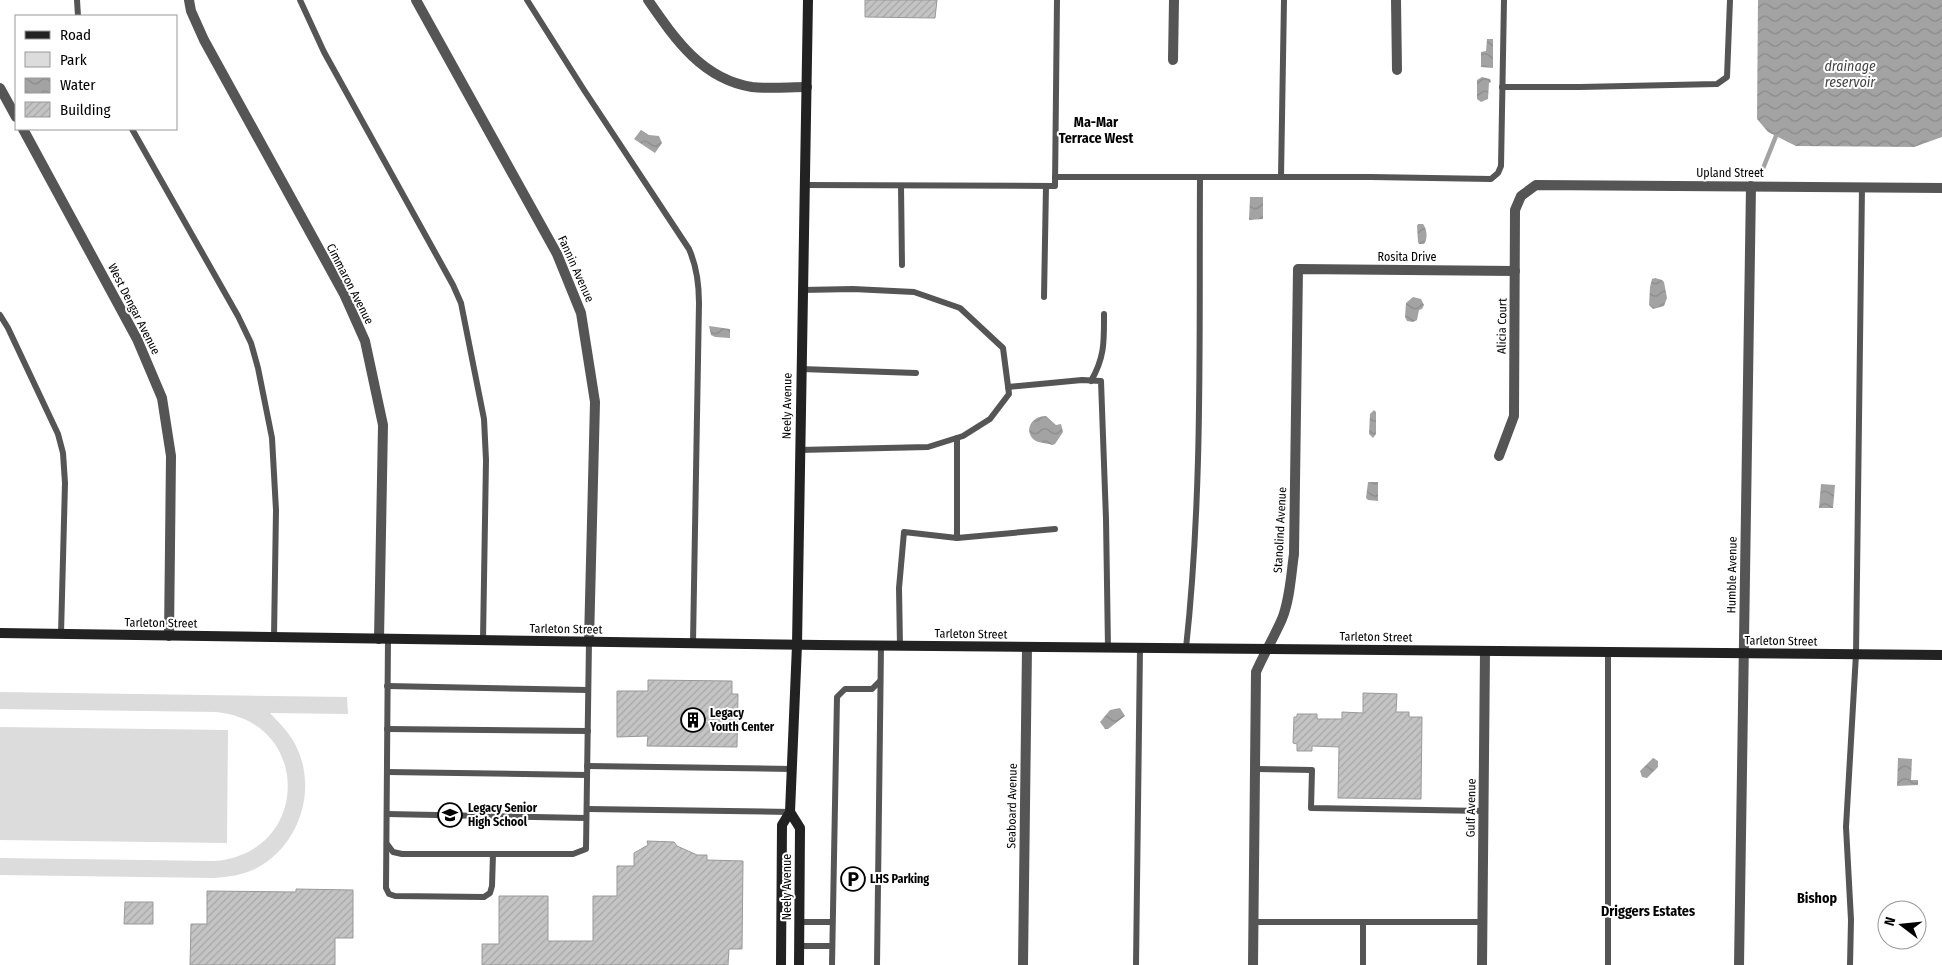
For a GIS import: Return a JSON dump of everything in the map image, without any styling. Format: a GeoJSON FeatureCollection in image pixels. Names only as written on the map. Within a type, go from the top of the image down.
{"type":"FeatureCollection","features":[{"type":"Feature","properties":{"kind":"street","name":"Cimmaron Avenue"},"geometry":{"type":"LineString","coordinates":[[189,0],[204,40],[344,294],[365,341],[383,425],[383,639]]}},
{"type":"Feature","properties":{"kind":"street","name":"Fannin Avenue"},"geometry":{"type":"LineString","coordinates":[[416,0],[558,254],[581,313],[595,402],[589,641]]}},
{"type":"Feature","properties":{"kind":"street"},"geometry":{"type":"LineString","coordinates":[[648,0],[672,34],[700,64],[731,82],[754,87],[807,87]]}},
{"type":"Feature","properties":{"kind":"street","name":"Neely Avenue"},"geometry":{"type":"LineString","coordinates":[[780,965],[782,825],[790,812],[797,645],[808,0]]}},
{"type":"Feature","properties":{"kind":"street"},"geometry":{"type":"LineString","coordinates":[[1173,60],[1174,0]]}},
{"type":"Feature","properties":{"kind":"street"},"geometry":{"type":"LineString","coordinates":[[1396,0],[1397,70]]}},
{"type":"Feature","properties":{"kind":"street"},"geometry":{"type":"LineString","coordinates":[[0,88],[15,115]]}},
{"type":"Feature","properties":{"kind":"street","name":"West Dengar Avenue"},"geometry":{"type":"LineString","coordinates":[[23,130],[137,338],[162,398],[171,456],[169,636]]}},
{"type":"Feature","properties":{"kind":"street","name":"Upland Street"},"geometry":{"type":"LineString","coordinates":[[1521,196],[1536,185],[1942,188]]}},
{"type":"Feature","properties":{"kind":"street","name":"Humble Avenue"},"geometry":{"type":"LineString","coordinates":[[1739,965],[1750,186]]}},
{"type":"Feature","properties":{"kind":"street","name":"Alicia Court"},"geometry":{"type":"LineString","coordinates":[[1500,456],[1514,416],[1516,210],[1521,196]]}},
{"type":"Feature","properties":{"kind":"street","name":"Rosita Drive"},"geometry":{"type":"LineString","coordinates":[[1298,269],[1515,271]]}},
{"type":"Feature","properties":{"kind":"street","name":"Stanolind Avenue"},"geometry":{"type":"LineString","coordinates":[[1253,965],[1256,672],[1282,618],[1290,586],[1294,554],[1298,269]]}},
{"type":"Feature","properties":{"kind":"street","name":"Tarleton Street"},"geometry":{"type":"LineString","coordinates":[[0,632],[881,646],[1942,655]]}},
{"type":"Feature","properties":{"kind":"street","name":"Seaboard Avenue"},"geometry":{"type":"LineString","coordinates":[[1023,965],[1026,647]]}},
{"type":"Feature","properties":{"kind":"street","name":"Gulf Avenue"},"geometry":{"type":"LineString","coordinates":[[1482,965],[1486,651]]}},
{"type":"Feature","properties":{"kind":"street","name":"Neely Avenue"},"geometry":{"type":"LineString","coordinates":[[790,812],[800,828],[799,965]]}},
{"type":"Feature","properties":{"kind":"lane"},"geometry":{"type":"LineString","coordinates":[[77,0],[78,15]]}},
{"type":"Feature","properties":{"kind":"lane"},"geometry":{"type":"LineString","coordinates":[[300,0],[324,52],[453,285],[461,303],[484,419],[486,460],[483,640]]}},
{"type":"Feature","properties":{"kind":"lane"},"geometry":{"type":"LineString","coordinates":[[527,0],[689,249],[695,263],[699,303],[693,643]]}},
{"type":"Feature","properties":{"kind":"lane"},"geometry":{"type":"LineString","coordinates":[[805,185],[1055,186],[1057,0]]}},
{"type":"Feature","properties":{"kind":"lane"},"geometry":{"type":"LineString","coordinates":[[1281,177],[1284,0]]}},
{"type":"Feature","properties":{"kind":"lane"},"geometry":{"type":"LineString","coordinates":[[1055,178],[1281,177],[1491,179],[1498,173],[1501,166],[1504,0]]}},
{"type":"Feature","properties":{"kind":"lane"},"geometry":{"type":"LineString","coordinates":[[1502,86],[1580,87],[1717,84],[1726,77],[1730,0]]}},
{"type":"Feature","properties":{"kind":"lane"},"geometry":{"type":"LineString","coordinates":[[133,130],[238,316],[251,343],[258,368],[272,438],[275,474],[274,637]]}},
{"type":"Feature","properties":{"kind":"lane"},"geometry":{"type":"LineString","coordinates":[[1186,648],[1196,531],[1200,177]]}},
{"type":"Feature","properties":{"kind":"lane"},"geometry":{"type":"LineString","coordinates":[[901,186],[902,264]]}},
{"type":"Feature","properties":{"kind":"lane"},"geometry":{"type":"LineString","coordinates":[[1044,297],[1046,186]]}},
{"type":"Feature","properties":{"kind":"lane"},"geometry":{"type":"LineString","coordinates":[[1850,965],[1851,920],[1846,827],[1856,654],[1862,187]]}},
{"type":"Feature","properties":{"kind":"lane"},"geometry":{"type":"LineString","coordinates":[[799,450],[928,446],[957,438],[990,420],[1009,394],[1003,348],[960,308],[914,292],[853,289],[802,290]]}},
{"type":"Feature","properties":{"kind":"lane"},"geometry":{"type":"LineString","coordinates":[[0,314],[58,434],[63,453],[65,483],[61,634]]}},
{"type":"Feature","properties":{"kind":"lane"},"geometry":{"type":"LineString","coordinates":[[1091,380],[1100,365],[1104,353],[1104,314]]}},
{"type":"Feature","properties":{"kind":"lane"},"geometry":{"type":"LineString","coordinates":[[801,369],[916,372]]}},
{"type":"Feature","properties":{"kind":"lane"},"geometry":{"type":"LineString","coordinates":[[1008,387],[1082,380],[1101,382],[1108,648]]}},
{"type":"Feature","properties":{"kind":"lane"},"geometry":{"type":"LineString","coordinates":[[957,438],[957,538]]}},
{"type":"Feature","properties":{"kind":"lane"},"geometry":{"type":"LineString","coordinates":[[900,646],[899,588],[904,532],[957,538],[1055,528]]}},
{"type":"Feature","properties":{"kind":"lane"},"geometry":{"type":"LineString","coordinates":[[383,639],[387,686],[386,888],[389,894],[395,896],[484,897],[490,893],[492,886],[493,854]]}},
{"type":"Feature","properties":{"kind":"lane"},"geometry":{"type":"LineString","coordinates":[[387,844],[393,852],[402,854],[573,854],[586,848],[589,641]]}},
{"type":"Feature","properties":{"kind":"lane"},"geometry":{"type":"LineString","coordinates":[[877,965],[881,646]]}},
{"type":"Feature","properties":{"kind":"lane"},"geometry":{"type":"LineString","coordinates":[[1136,965],[1140,648]]}},
{"type":"Feature","properties":{"kind":"lane"},"geometry":{"type":"LineString","coordinates":[[1608,652],[1608,965]]}},
{"type":"Feature","properties":{"kind":"lane"},"geometry":{"type":"LineString","coordinates":[[832,965],[837,697],[845,689],[872,689],[880,681]]}},
{"type":"Feature","properties":{"kind":"lane"},"geometry":{"type":"LineString","coordinates":[[387,686],[588,690]]}},
{"type":"Feature","properties":{"kind":"lane"},"geometry":{"type":"LineString","coordinates":[[387,728],[588,731]]}},
{"type":"Feature","properties":{"kind":"lane"},"geometry":{"type":"LineString","coordinates":[[587,766],[791,769]]}},
{"type":"Feature","properties":{"kind":"lane"},"geometry":{"type":"LineString","coordinates":[[1255,769],[1312,770],[1311,808],[1484,810]]}},
{"type":"Feature","properties":{"kind":"lane"},"geometry":{"type":"LineString","coordinates":[[387,772],[587,775]]}},
{"type":"Feature","properties":{"kind":"lane"},"geometry":{"type":"LineString","coordinates":[[587,810],[790,812]]}},
{"type":"Feature","properties":{"kind":"lane"},"geometry":{"type":"LineString","coordinates":[[387,814],[586,818]]}},
{"type":"Feature","properties":{"kind":"lane"},"geometry":{"type":"LineString","coordinates":[[800,922],[832,922]]}},
{"type":"Feature","properties":{"kind":"lane"},"geometry":{"type":"LineString","coordinates":[[1253,922],[1482,922]]}},
{"type":"Feature","properties":{"kind":"lane"},"geometry":{"type":"LineString","coordinates":[[1362,965],[1363,922]]}},
{"type":"Feature","properties":{"kind":"lane"},"geometry":{"type":"LineString","coordinates":[[800,946],[832,946]]}},
{"type":"Feature","properties":{"kind":"green space"},"geometry":{"type":"Polygon","coordinates":[[[0,692],[347,697],[348,714],[270,713],[288,733],[296,746],[302,763],[305,781],[304,798],[300,816],[293,832],[283,847],[255,869],[245,873],[214,878],[0,875],[0,858],[214,861],[246,853],[269,836],[283,813],[288,787],[284,761],[270,738],[248,721],[216,712],[0,709],[0,692]]]}},
{"type":"Feature","properties":{"kind":"green space"},"geometry":{"type":"Polygon","coordinates":[[[0,727],[228,730],[227,843],[0,840],[0,727]]]}},
{"type":"Feature","properties":{"kind":"water","name":"drainage reservoir"},"geometry":{"type":"Polygon","coordinates":[[[1758,0],[1942,0],[1942,137],[1914,147],[1796,146],[1768,132],[1757,119],[1758,0]]]}},
{"type":"Feature","properties":{"kind":"water"},"geometry":{"type":"Polygon","coordinates":[[[1487,39],[1493,39],[1493,68],[1481,67],[1481,52],[1486,51],[1487,39]]]}},
{"type":"Feature","properties":{"kind":"water"},"geometry":{"type":"Polygon","coordinates":[[[1482,77],[1490,79],[1491,82],[1489,83],[1488,99],[1481,102],[1477,99],[1477,80],[1482,77]]]}},
{"type":"Feature","properties":{"kind":"water"},"geometry":{"type":"Polygon","coordinates":[[[641,130],[649,135],[659,136],[662,143],[655,153],[634,139],[641,130]]]}},
{"type":"Feature","properties":{"kind":"water"},"geometry":{"type":"Polygon","coordinates":[[[1250,197],[1263,197],[1263,219],[1249,220],[1250,197]]]}},
{"type":"Feature","properties":{"kind":"water"},"geometry":{"type":"Polygon","coordinates":[[[1418,224],[1423,224],[1425,229],[1426,237],[1424,244],[1419,244],[1418,242],[1418,224]]]}},
{"type":"Feature","properties":{"kind":"water"},"geometry":{"type":"Polygon","coordinates":[[[1655,278],[1664,282],[1667,298],[1664,306],[1653,309],[1649,305],[1650,287],[1652,279],[1655,278]]]}},
{"type":"Feature","properties":{"kind":"water"},"geometry":{"type":"Polygon","coordinates":[[[1413,297],[1421,299],[1424,305],[1419,310],[1417,320],[1413,322],[1407,321],[1405,317],[1406,303],[1413,297]]]}},
{"type":"Feature","properties":{"kind":"water"},"geometry":{"type":"Polygon","coordinates":[[[709,326],[730,329],[730,338],[711,335],[709,326]]]}},
{"type":"Feature","properties":{"kind":"water"},"geometry":{"type":"Polygon","coordinates":[[[1374,410],[1376,412],[1376,434],[1373,438],[1369,434],[1370,414],[1374,410]]]}},
{"type":"Feature","properties":{"kind":"water"},"geometry":{"type":"Polygon","coordinates":[[[1046,416],[1056,425],[1061,424],[1063,432],[1055,444],[1052,445],[1036,441],[1032,438],[1029,430],[1032,422],[1046,416]]]}},
{"type":"Feature","properties":{"kind":"water"},"geometry":{"type":"Polygon","coordinates":[[[1368,482],[1378,482],[1378,501],[1366,498],[1368,482]]]}},
{"type":"Feature","properties":{"kind":"water"},"geometry":{"type":"Polygon","coordinates":[[[1821,484],[1835,485],[1833,508],[1819,508],[1821,484]]]}},
{"type":"Feature","properties":{"kind":"water"},"geometry":{"type":"Polygon","coordinates":[[[1120,708],[1125,716],[1108,729],[1105,729],[1100,722],[1110,710],[1120,708]]]}},
{"type":"Feature","properties":{"kind":"water"},"geometry":{"type":"Polygon","coordinates":[[[1653,758],[1658,761],[1658,767],[1647,778],[1642,777],[1640,771],[1653,758]]]}},
{"type":"Feature","properties":{"kind":"water"},"geometry":{"type":"Polygon","coordinates":[[[1898,758],[1912,759],[1911,780],[1918,780],[1918,785],[1897,786],[1898,758]]]}},
{"type":"Feature","properties":{"kind":"building"},"geometry":{"type":"Polygon","coordinates":[[[865,0],[937,0],[935,18],[865,17],[865,0]]]}},
{"type":"Feature","properties":{"kind":"building","name":"Legacy Youth Center"},"geometry":{"type":"Polygon","coordinates":[[[648,680],[732,681],[732,694],[738,694],[737,747],[647,746],[648,736],[617,737],[617,691],[648,691],[648,680]]]}},
{"type":"Feature","properties":{"kind":"building"},"geometry":{"type":"Polygon","coordinates":[[[1363,693],[1397,694],[1396,712],[1409,712],[1409,717],[1422,717],[1421,799],[1338,798],[1339,747],[1312,746],[1312,751],[1297,751],[1297,744],[1293,743],[1294,717],[1297,717],[1297,714],[1317,714],[1317,719],[1342,719],[1342,712],[1363,713],[1363,693]]]}},
{"type":"Feature","properties":{"kind":"building"},"geometry":{"type":"Polygon","coordinates":[[[647,841],[674,842],[677,846],[697,855],[707,855],[707,860],[743,861],[742,949],[729,949],[728,965],[482,965],[482,944],[499,944],[499,896],[548,896],[548,941],[593,941],[593,896],[617,896],[617,866],[634,866],[634,853],[648,845],[647,841]]]}},
{"type":"Feature","properties":{"kind":"building"},"geometry":{"type":"Polygon","coordinates":[[[296,889],[353,890],[353,938],[335,938],[335,965],[190,965],[191,924],[207,924],[207,891],[296,892],[296,889]]]}},
{"type":"Feature","properties":{"kind":"building"},"geometry":{"type":"Polygon","coordinates":[[[125,902],[153,902],[153,924],[124,924],[125,902]]]}},
{"type":"Feature","properties":{"kind":"waterway"},"geometry":{"type":"LineString","coordinates":[[1760,176],[1776,136]]}},
{"type":"Feature","properties":{"kind":"place","name":"Legacy Youth Center"},"geometry":{"type":"Point","coordinates":[693,720]}},
{"type":"Feature","properties":{"kind":"place","name":"Legacy Senior High School"},"geometry":{"type":"Point","coordinates":[450,815]}},
{"type":"Feature","properties":{"kind":"place","name":"LHS Parking"},"geometry":{"type":"Point","coordinates":[853,879]}},
{"type":"Feature","properties":{"kind":"district","name":"Ma-Mar Terrace West"},"geometry":{"type":"Point","coordinates":[1096,130]}},
{"type":"Feature","properties":{"kind":"district","name":"Bishop"},"geometry":{"type":"Point","coordinates":[1817,898]}},
{"type":"Feature","properties":{"kind":"district","name":"Driggers Estates"},"geometry":{"type":"Point","coordinates":[1648,911]}}]}
